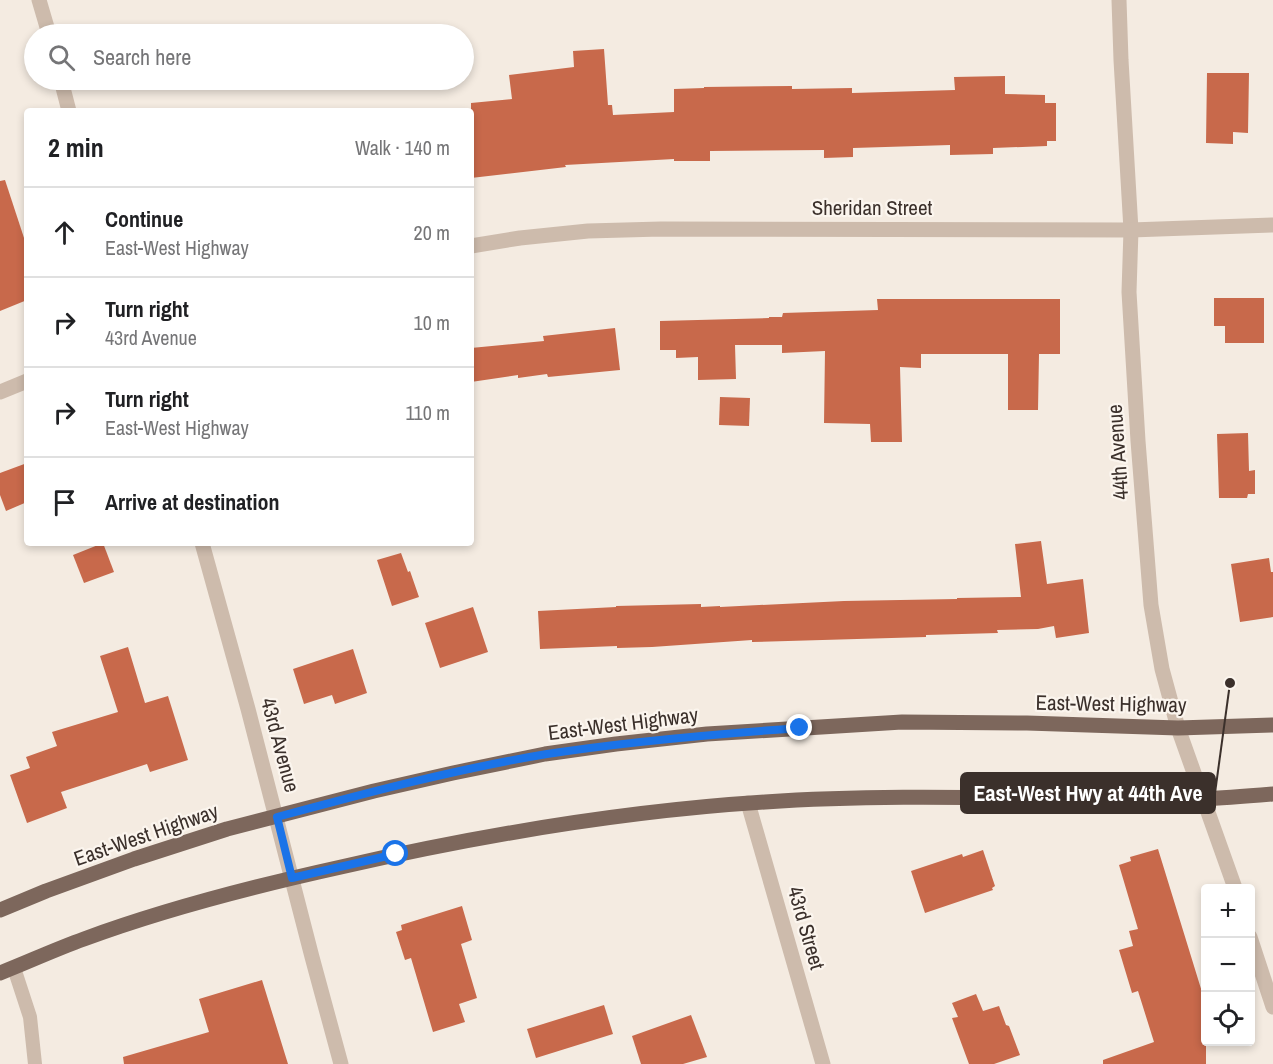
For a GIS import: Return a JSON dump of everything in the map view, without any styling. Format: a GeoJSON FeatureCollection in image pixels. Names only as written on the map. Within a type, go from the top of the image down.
{"type":"FeatureCollection","features":[{"type":"Feature","properties":{"kind":"main road","name":"East-West Highway"},"geometry":{"type":"LineString","coordinates":[[0,910],[57,887],[227,829],[453,772],[545,754],[707,734],[902,722],[1178,728],[1273,725]]}},
{"type":"Feature","properties":{"kind":"main road"},"geometry":{"type":"LineString","coordinates":[[7,970],[84,939],[160,913],[247,889],[396,854],[552,825],[748,803],[878,798],[1204,799],[1273,794]]}},
{"type":"Feature","properties":{"kind":"street"},"geometry":{"type":"LineString","coordinates":[[39,0],[46,24]]}},
{"type":"Feature","properties":{"kind":"street","name":"44th Avenue"},"geometry":{"type":"LineString","coordinates":[[1119,0],[1131,230],[1129,292],[1151,605],[1160,659],[1178,728],[1234,884]]}},
{"type":"Feature","properties":{"kind":"street"},"geometry":{"type":"LineString","coordinates":[[64,90],[68,108]]}},
{"type":"Feature","properties":{"kind":"street","name":"Sheridan Street"},"geometry":{"type":"LineString","coordinates":[[474,246],[588,231],[661,229],[1131,230],[1273,225]]}},
{"type":"Feature","properties":{"kind":"street"},"geometry":{"type":"LineString","coordinates":[[0,392],[24,382]]}},
{"type":"Feature","properties":{"kind":"street","name":"43rd Avenue"},"geometry":{"type":"LineString","coordinates":[[203,546],[277,817],[341,1064]]}},
{"type":"Feature","properties":{"kind":"street","name":"43rd Street"},"geometry":{"type":"LineString","coordinates":[[748,803],[823,1064]]}},
{"type":"Feature","properties":{"kind":"street"},"geometry":{"type":"LineString","coordinates":[[1251,938],[1273,1007]]}},
{"type":"Feature","properties":{"kind":"lane"},"geometry":{"type":"LineString","coordinates":[[7,970],[30,1017],[35,1064]]}},
{"type":"Feature","properties":{"kind":"building"},"geometry":{"type":"Polygon","coordinates":[[[604,49],[608,105],[612,105],[613,115],[674,112],[674,89],[792,86],[792,89],[852,88],[852,93],[955,90],[954,77],[1005,76],[1005,94],[1045,95],[1045,103],[1056,103],[1056,141],[1047,141],[1047,146],[993,148],[993,154],[950,155],[950,145],[853,148],[853,157],[824,158],[824,150],[710,151],[710,161],[674,161],[674,159],[565,165],[566,167],[474,178],[474,108],[471,108],[471,103],[512,99],[509,75],[574,67],[573,51],[604,49]]]}},
{"type":"Feature","properties":{"kind":"building"},"geometry":{"type":"Polygon","coordinates":[[[1207,73],[1249,73],[1248,133],[1233,132],[1233,144],[1206,143],[1207,73]]]}},
{"type":"Feature","properties":{"kind":"building"},"geometry":{"type":"Polygon","coordinates":[[[5,180],[24,238],[24,301],[0,311],[0,181],[5,180]]]}},
{"type":"Feature","properties":{"kind":"building"},"geometry":{"type":"Polygon","coordinates":[[[1214,298],[1264,298],[1264,343],[1225,343],[1225,326],[1214,326],[1214,298]]]}},
{"type":"Feature","properties":{"kind":"building"},"geometry":{"type":"Polygon","coordinates":[[[877,299],[1060,299],[1060,354],[1039,354],[1038,410],[1008,410],[1008,354],[921,354],[921,368],[900,367],[902,442],[871,442],[870,424],[824,423],[825,351],[782,353],[782,345],[735,345],[736,379],[698,380],[698,357],[676,358],[676,350],[660,350],[660,321],[769,318],[782,317],[783,313],[878,310],[877,299]]]}},
{"type":"Feature","properties":{"kind":"building"},"geometry":{"type":"Polygon","coordinates":[[[615,328],[620,370],[548,377],[547,374],[518,378],[518,375],[474,382],[474,348],[544,341],[543,336],[615,328]]]}},
{"type":"Feature","properties":{"kind":"building"},"geometry":{"type":"Polygon","coordinates":[[[720,397],[750,398],[749,426],[719,425],[720,397]]]}},
{"type":"Feature","properties":{"kind":"building"},"geometry":{"type":"Polygon","coordinates":[[[1248,433],[1249,471],[1255,470],[1255,494],[1248,494],[1247,498],[1219,498],[1217,434],[1248,433]]]}},
{"type":"Feature","properties":{"kind":"building"},"geometry":{"type":"Polygon","coordinates":[[[24,464],[24,503],[6,511],[0,495],[0,473],[24,464]]]}},
{"type":"Feature","properties":{"kind":"building"},"geometry":{"type":"Polygon","coordinates":[[[1041,541],[1047,584],[1083,579],[1089,633],[1056,638],[1054,626],[1038,629],[997,630],[998,633],[926,635],[926,637],[752,642],[752,640],[652,647],[540,649],[538,611],[616,606],[701,604],[701,607],[720,607],[844,601],[1021,597],[1015,544],[1041,541]]]}},
{"type":"Feature","properties":{"kind":"building"},"geometry":{"type":"Polygon","coordinates":[[[96,546],[104,546],[114,572],[84,583],[73,555],[96,546]]]}},
{"type":"Feature","properties":{"kind":"building"},"geometry":{"type":"Polygon","coordinates":[[[401,553],[419,597],[392,606],[377,560],[401,553]]]}},
{"type":"Feature","properties":{"kind":"building"},"geometry":{"type":"Polygon","coordinates":[[[1269,558],[1271,572],[1273,572],[1273,617],[1240,622],[1231,564],[1269,558]]]}},
{"type":"Feature","properties":{"kind":"building"},"geometry":{"type":"Polygon","coordinates":[[[473,607],[488,652],[440,668],[425,623],[473,607]]]}},
{"type":"Feature","properties":{"kind":"building"},"geometry":{"type":"Polygon","coordinates":[[[128,647],[145,703],[168,696],[188,760],[150,772],[147,764],[61,792],[67,808],[27,823],[10,775],[30,768],[26,757],[57,746],[52,732],[118,712],[100,656],[128,647]]]}},
{"type":"Feature","properties":{"kind":"building"},"geometry":{"type":"Polygon","coordinates":[[[353,649],[367,693],[335,704],[332,695],[304,704],[293,669],[353,649]]]}},
{"type":"Feature","properties":{"kind":"building"},"geometry":{"type":"Polygon","coordinates":[[[1158,849],[1201,989],[1201,1046],[1206,1046],[1206,1064],[1103,1064],[1103,1060],[1154,1042],[1138,991],[1132,993],[1119,950],[1133,946],[1129,931],[1138,929],[1119,865],[1131,861],[1130,857],[1158,849]]]}},
{"type":"Feature","properties":{"kind":"building"},"geometry":{"type":"Polygon","coordinates":[[[983,850],[995,886],[993,890],[925,913],[911,871],[962,854],[963,857],[983,850]]]}},
{"type":"Feature","properties":{"kind":"building"},"geometry":{"type":"Polygon","coordinates":[[[462,906],[472,940],[461,944],[477,998],[459,1004],[465,1022],[433,1032],[411,958],[405,960],[396,932],[402,930],[401,925],[462,906]]]}},
{"type":"Feature","properties":{"kind":"building"},"geometry":{"type":"Polygon","coordinates":[[[262,980],[288,1064],[124,1064],[123,1057],[209,1032],[199,999],[262,980]]]}},
{"type":"Feature","properties":{"kind":"building"},"geometry":{"type":"Polygon","coordinates":[[[976,994],[983,1011],[999,1006],[1020,1055],[994,1064],[969,1064],[952,1018],[958,1017],[952,1003],[976,994]]]}},
{"type":"Feature","properties":{"kind":"building"},"geometry":{"type":"Polygon","coordinates":[[[604,1005],[613,1034],[536,1058],[527,1029],[604,1005]]]}},
{"type":"Feature","properties":{"kind":"building"},"geometry":{"type":"Polygon","coordinates":[[[691,1015],[707,1057],[683,1064],[641,1064],[632,1036],[691,1015]]]}},
{"type":"Feature","properties":{"kind":"place","name":"East-West Hwy at 44th Ave"},"geometry":{"type":"Point","coordinates":[1230,683]}},
{"type":"Feature","properties":{"kind":"route"},"geometry":{"type":"LineString","coordinates":[[396,854],[292,878],[277,817],[453,772],[545,754],[707,734],[800,728]]}}]}
